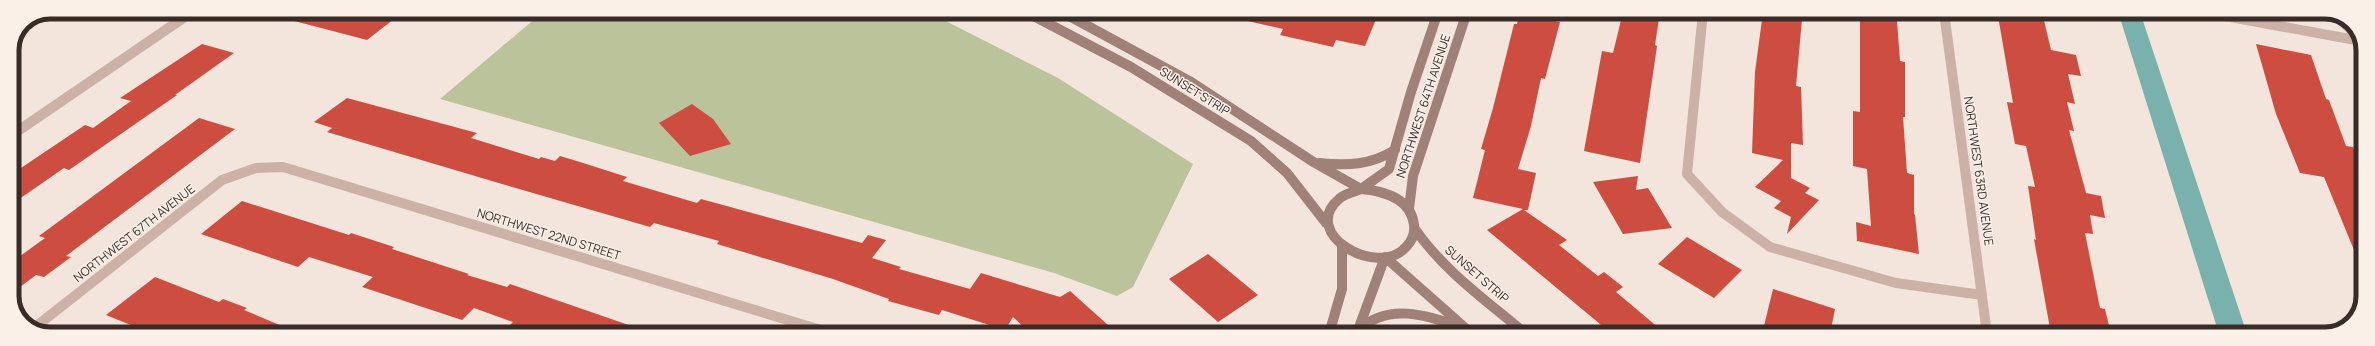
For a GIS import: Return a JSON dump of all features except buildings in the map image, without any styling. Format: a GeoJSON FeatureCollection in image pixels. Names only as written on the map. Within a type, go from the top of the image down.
{"type":"FeatureCollection","features":[{"type":"Feature","properties":{"kind":"street"},"geometry":{"type":"LineString","coordinates":[[19,131],[182,19]]}},
{"type":"Feature","properties":{"kind":"street","name":"SUNSET STRIP"},"geometry":{"type":"LineString","coordinates":[[1039,19],[1131,67],[1250,141],[1287,173],[1313,204],[1326,223]]}},
{"type":"Feature","properties":{"kind":"street","name":"SUNSET STRIP"},"geometry":{"type":"LineString","coordinates":[[1075,19],[1191,82],[1315,162],[1361,189]]}},
{"type":"Feature","properties":{"kind":"street","name":"NORTHWEST 64TH AVENUE"},"geometry":{"type":"LineString","coordinates":[[1361,189],[1389,169],[1411,92],[1436,19]]}},
{"type":"Feature","properties":{"kind":"street","name":"NORTHWEST 64TH AVENUE"},"geometry":{"type":"LineString","coordinates":[[1408,209],[1413,176],[1465,19]]}},
{"type":"Feature","properties":{"kind":"street"},"geometry":{"type":"LineString","coordinates":[[1702,19],[1687,174],[1722,212],[1770,247],[1896,283],[1982,295]]}},
{"type":"Feature","properties":{"kind":"street","name":"NORTHWEST 63RD AVENUE"},"geometry":{"type":"LineString","coordinates":[[1945,19],[1985,327]]}},
{"type":"Feature","properties":{"kind":"street"},"geometry":{"type":"LineString","coordinates":[[2241,19],[2354,40]]}},
{"type":"Feature","properties":{"kind":"street"},"geometry":{"type":"LineString","coordinates":[[1315,162],[1335,165],[1364,163],[1387,156],[1395,150]]}},
{"type":"Feature","properties":{"kind":"street","name":"NORTHWEST 22ND STREET"},"geometry":{"type":"LineString","coordinates":[[256,168],[283,167],[811,327]]}},
{"type":"Feature","properties":{"kind":"street","name":"NORTHWEST 67TH AVENUE"},"geometry":{"type":"LineString","coordinates":[[38,325],[222,180],[256,168]]}},
{"type":"Feature","properties":{"kind":"street"},"geometry":{"type":"LineString","coordinates":[[1361,189],[1391,195],[1408,209],[1413,216],[1415,229],[1414,237],[1407,247],[1395,255],[1385,257],[1365,256],[1342,246],[1331,234],[1326,223],[1328,212],[1337,199],[1344,194],[1361,189]]}},
{"type":"Feature","properties":{"kind":"street","name":"SUNSET STRIP"},"geometry":{"type":"LineString","coordinates":[[1415,229],[1428,248],[1447,267],[1518,327]]}},
{"type":"Feature","properties":{"kind":"street"},"geometry":{"type":"LineString","coordinates":[[1331,327],[1342,290],[1342,246]]}},
{"type":"Feature","properties":{"kind":"street"},"geometry":{"type":"LineString","coordinates":[[1385,257],[1464,327]]}},
{"type":"Feature","properties":{"kind":"street"},"geometry":{"type":"LineString","coordinates":[[1359,327],[1363,310],[1381,270],[1385,257]]}},
{"type":"Feature","properties":{"kind":"street"},"geometry":{"type":"LineString","coordinates":[[1361,327],[1364,323],[1372,319],[1395,314],[1427,316],[1458,327]]}},
{"type":"Feature","properties":{"kind":"green space"},"geometry":{"type":"Polygon","coordinates":[[[535,19],[942,19],[1058,78],[1193,164],[1133,287],[1117,296],[1054,273],[440,99],[535,19]]]}},
{"type":"Feature","properties":{"kind":"waterway"},"geometry":{"type":"LineString","coordinates":[[2131,19],[2231,327]]}}]}
